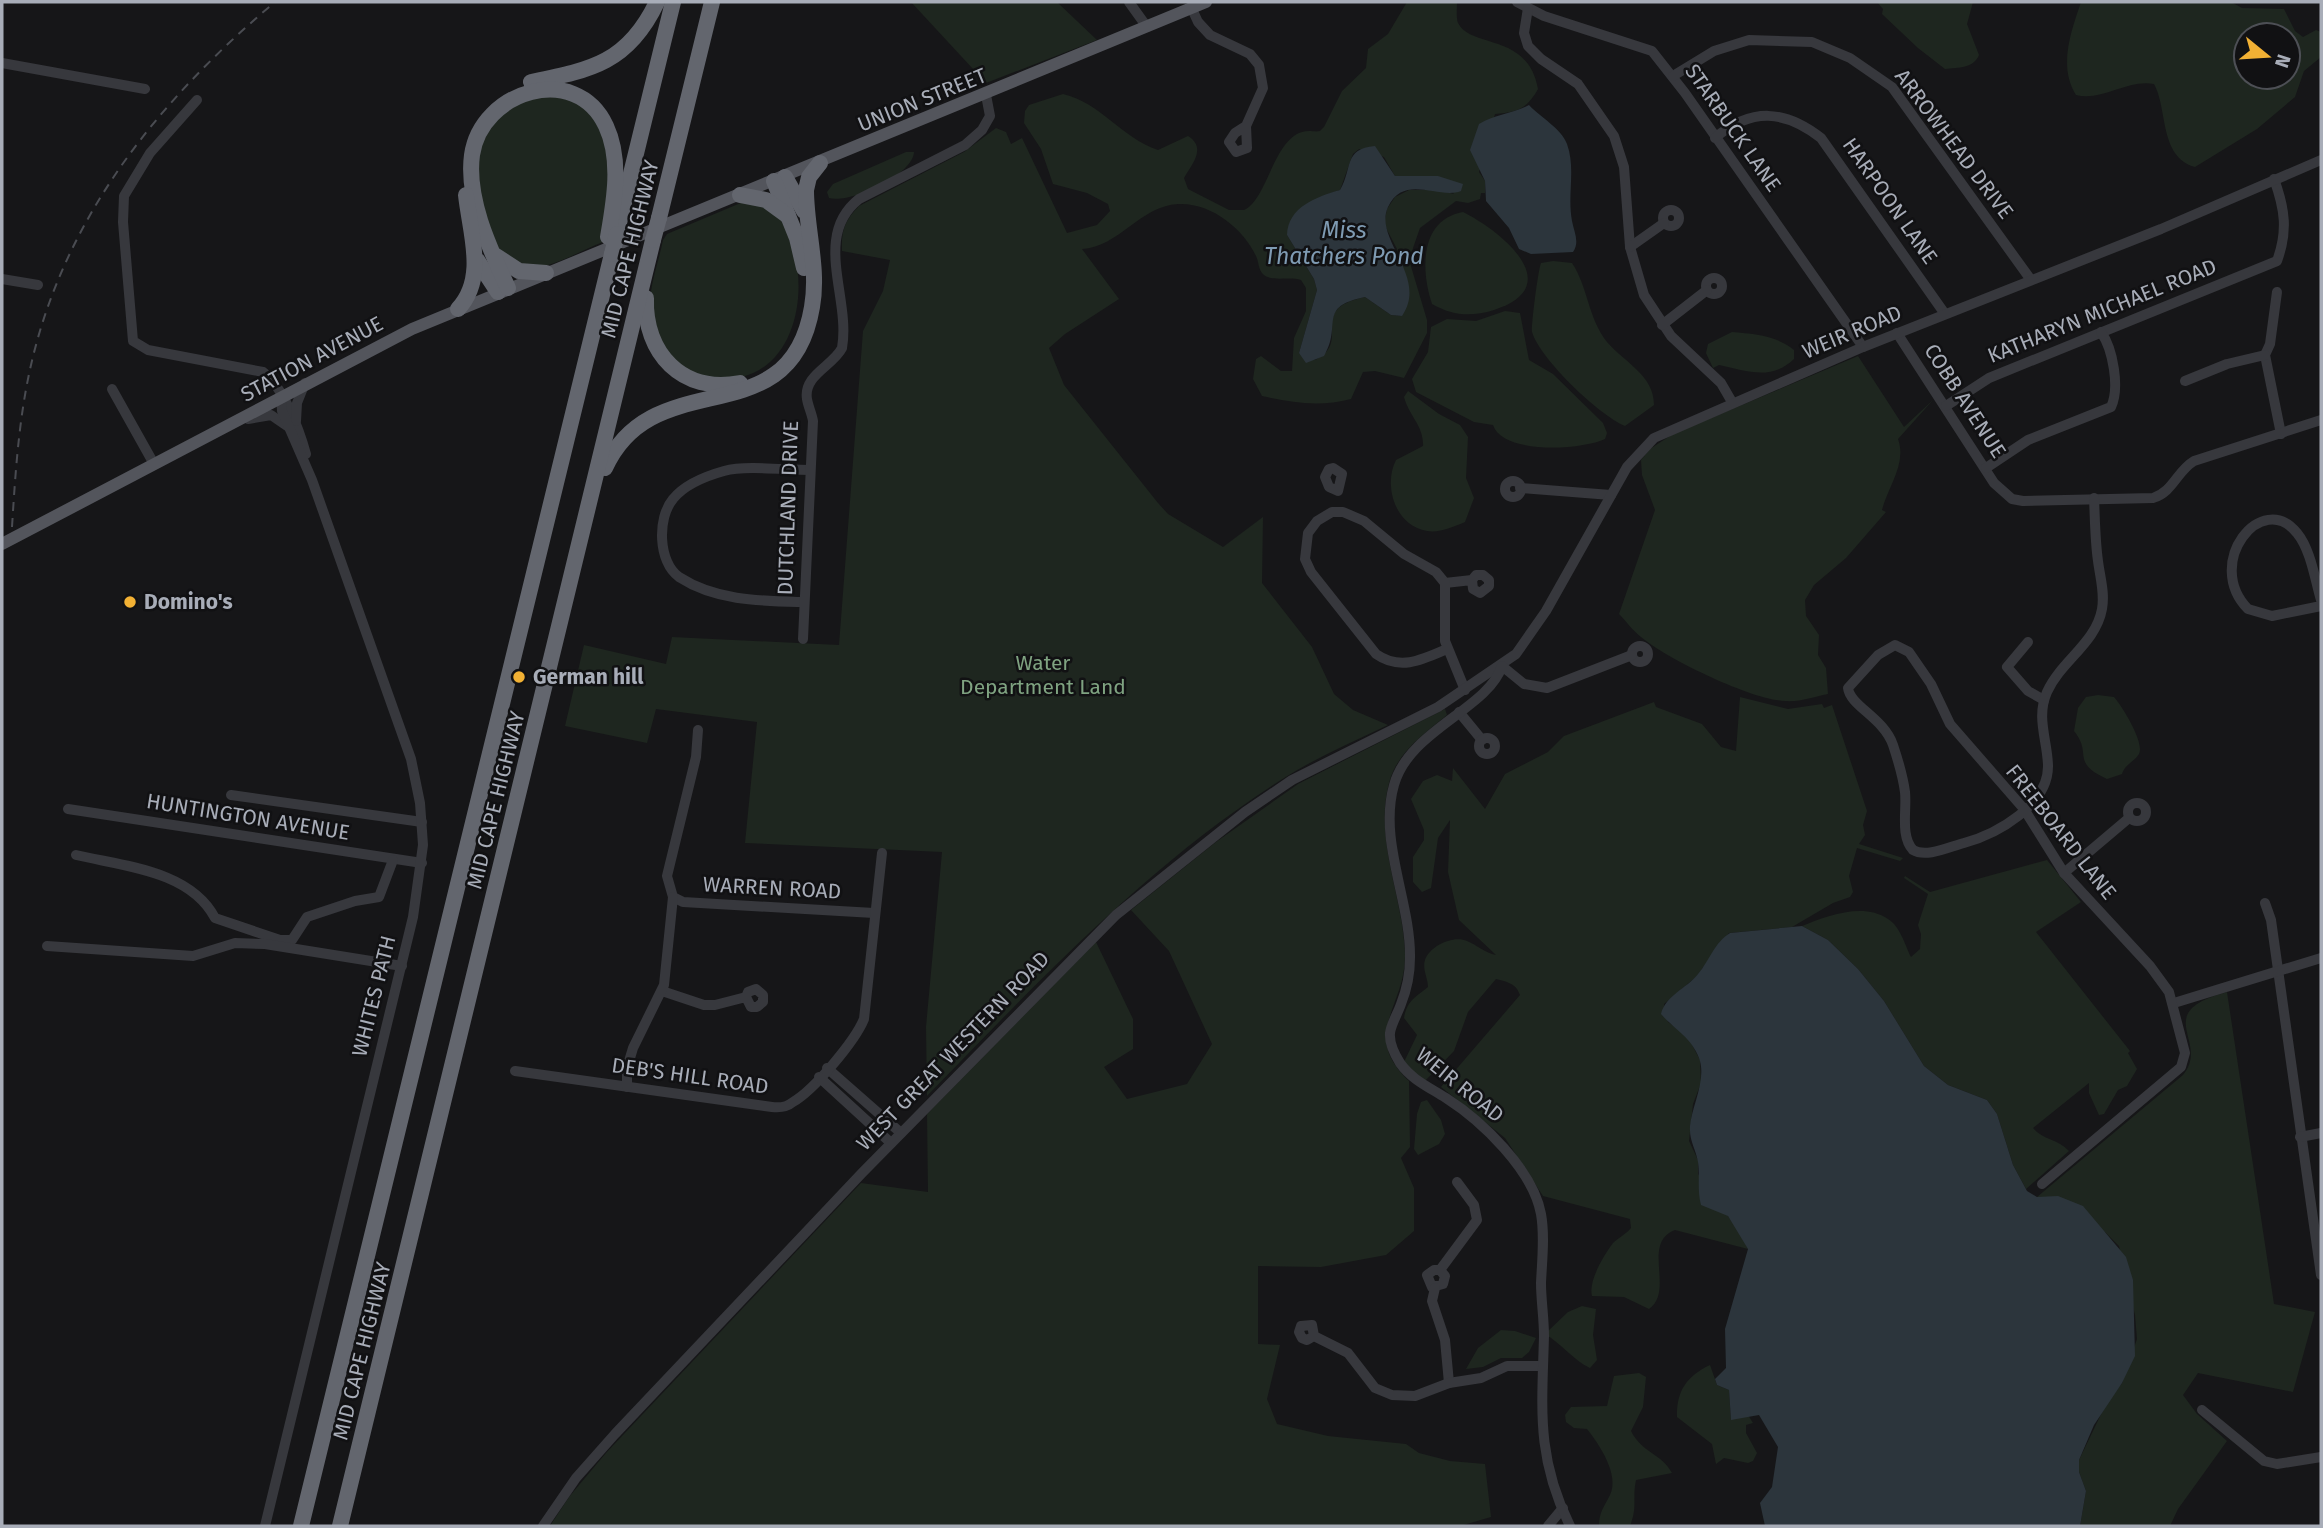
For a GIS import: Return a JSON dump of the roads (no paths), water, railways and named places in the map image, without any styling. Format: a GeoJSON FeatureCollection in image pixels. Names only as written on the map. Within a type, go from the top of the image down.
{"type":"FeatureCollection","features":[{"type":"Feature","properties":{"kind":"highway"},"geometry":{"type":"LineString","coordinates":[[458,309],[475,283],[463,166],[467,142],[480,115],[513,88],[581,72],[611,59],[637,34],[657,2]]}},
{"type":"Feature","properties":{"kind":"highway","name":"MID CAPE HIGHWAY"},"geometry":{"type":"LineString","coordinates":[[301,1526],[599,307],[612,235],[673,2]]}},
{"type":"Feature","properties":{"kind":"highway","name":"MID CAPE HIGHWAY"},"geometry":{"type":"LineString","coordinates":[[340,1526],[592,499],[654,229],[712,2]]}},
{"type":"Feature","properties":{"kind":"highway"},"geometry":{"type":"LineString","coordinates":[[503,290],[474,189],[472,162],[476,141],[483,126],[500,107],[515,97],[542,89],[557,90],[579,97],[591,106],[607,127],[615,166],[612,235]]}},
{"type":"Feature","properties":{"kind":"highway"},"geometry":{"type":"LineString","coordinates":[[592,499],[615,448],[640,422],[668,408],[756,387],[776,375],[792,359],[804,336],[813,299],[806,186],[820,163]]}},
{"type":"Feature","properties":{"kind":"highway"},"geometry":{"type":"LineString","coordinates":[[654,229],[646,315],[656,348],[667,363],[690,378],[707,383],[733,385],[756,378],[771,368],[790,347],[799,327],[804,305],[805,271],[779,179]]}},
{"type":"Feature","properties":{"kind":"highway"},"geometry":{"type":"LineString","coordinates":[[779,179],[807,216]]}},
{"type":"Feature","properties":{"kind":"highway"},"geometry":{"type":"LineString","coordinates":[[740,195],[766,200],[789,218]]}},
{"type":"Feature","properties":{"kind":"highway"},"geometry":{"type":"LineString","coordinates":[[473,252],[503,290]]}},
{"type":"Feature","properties":{"kind":"highway"},"geometry":{"type":"LineString","coordinates":[[494,254],[519,271],[546,273]]}},
{"type":"Feature","properties":{"kind":"main road","name":"UNION STREET"},"geometry":{"type":"LineString","coordinates":[[654,229],[986,95],[1206,2]]}},
{"type":"Feature","properties":{"kind":"main road","name":"STATION AVENUE"},"geometry":{"type":"LineString","coordinates":[[2,544],[305,383],[458,309],[654,229]]}},
{"type":"Feature","properties":{"kind":"street"},"geometry":{"type":"LineString","coordinates":[[1129,2],[1147,27]]}},
{"type":"Feature","properties":{"kind":"street","name":"STARBUCK LANE"},"geometry":{"type":"LineString","coordinates":[[1517,2],[1569,24],[1641,45],[1652,51],[1673,76],[1863,347]]}},
{"type":"Feature","properties":{"kind":"street"},"geometry":{"type":"LineString","coordinates":[[1528,8],[1524,33],[1528,46],[1541,59],[1578,84],[1614,136],[1624,167],[1630,247],[1644,295],[1662,325],[1700,366],[1721,383],[1732,402]]}},
{"type":"Feature","properties":{"kind":"street"},"geometry":{"type":"LineString","coordinates":[[1192,9],[1210,35],[1250,54],[1259,65],[1263,88],[1246,126]]}},
{"type":"Feature","properties":{"kind":"street","name":"ARROWHEAD DRIVE"},"geometry":{"type":"LineString","coordinates":[[1673,76],[1714,51],[1749,40],[1812,42],[1857,61],[1892,88],[2031,280]]}},
{"type":"Feature","properties":{"kind":"street"},"geometry":{"type":"LineString","coordinates":[[2,63],[145,89]]}},
{"type":"Feature","properties":{"kind":"street","name":"DUTCHLAND DRIVE"},"geometry":{"type":"LineString","coordinates":[[803,639],[813,421],[806,396],[810,381],[842,348],[835,239],[840,218],[859,199],[974,139],[990,116],[986,95]]}},
{"type":"Feature","properties":{"kind":"street"},"geometry":{"type":"LineString","coordinates":[[197,100],[150,153],[124,196],[123,222],[133,341],[148,350],[256,369],[272,380],[281,397]]}},
{"type":"Feature","properties":{"kind":"street","name":"HARPOON LANE"},"geometry":{"type":"LineString","coordinates":[[1716,138],[1734,123],[1766,116],[1794,120],[1821,138],[1945,314]]}},
{"type":"Feature","properties":{"kind":"street","name":"WEIR ROAD"},"geometry":{"type":"LineString","coordinates":[[1465,690],[1502,666],[1534,631],[1627,467],[1654,438],[1863,347],[2321,160]]}},
{"type":"Feature","properties":{"kind":"street","name":"KATHARYN MICHAEL ROAD"},"geometry":{"type":"LineString","coordinates":[[1946,406],[1989,378],[2277,261],[2286,227],[2274,179]]}},
{"type":"Feature","properties":{"kind":"street"},"geometry":{"type":"LineString","coordinates":[[1630,247],[1664,223]]}},
{"type":"Feature","properties":{"kind":"street"},"geometry":{"type":"LineString","coordinates":[[2,279],[38,285]]}},
{"type":"Feature","properties":{"kind":"street"},"geometry":{"type":"LineString","coordinates":[[1662,325],[1707,290]]}},
{"type":"Feature","properties":{"kind":"street"},"geometry":{"type":"LineString","coordinates":[[2277,292],[2270,344],[2265,355],[2281,435]]}},
{"type":"Feature","properties":{"kind":"street"},"geometry":{"type":"LineString","coordinates":[[1986,468],[2028,440],[2108,410],[2115,398],[2108,342],[2101,332]]}},
{"type":"Feature","properties":{"kind":"street","name":"COBB AVENUE"},"geometry":{"type":"LineString","coordinates":[[1897,333],[2000,489],[2012,499],[2032,502],[2094,498]]}},
{"type":"Feature","properties":{"kind":"street"},"geometry":{"type":"LineString","coordinates":[[2185,382],[2227,364],[2265,355]]}},
{"type":"Feature","properties":{"kind":"street"},"geometry":{"type":"LineString","coordinates":[[216,431],[266,414],[293,426],[297,403],[305,383]]}},
{"type":"Feature","properties":{"kind":"street"},"geometry":{"type":"LineString","coordinates":[[112,389],[154,464]]}},
{"type":"Feature","properties":{"kind":"street","name":"WHITES PATH"},"geometry":{"type":"LineString","coordinates":[[265,1526],[401,966],[422,863],[422,822],[415,774],[402,727],[293,426],[282,411],[281,397]]}},
{"type":"Feature","properties":{"kind":"street"},"geometry":{"type":"LineString","coordinates":[[2024,809],[2041,791],[2048,774],[2041,722],[2044,700],[2060,669],[2092,635],[2102,607],[2094,498],[2158,497],[2173,484],[2185,467],[2194,461],[2321,420]]}},
{"type":"Feature","properties":{"kind":"street"},"geometry":{"type":"LineString","coordinates":[[803,602],[744,600],[686,581],[666,562],[663,541],[670,503],[691,484],[728,470],[810,470]]}},
{"type":"Feature","properties":{"kind":"street"},"geometry":{"type":"LineString","coordinates":[[1520,488],[1612,495]]}},
{"type":"Feature","properties":{"kind":"street"},"geometry":{"type":"LineString","coordinates":[[1337,511],[1338,491]]}},
{"type":"Feature","properties":{"kind":"street"},"geometry":{"type":"LineString","coordinates":[[1447,649],[1401,664],[1386,661],[1366,643],[1311,572],[1305,559],[1304,545],[1311,527],[1323,516],[1337,511],[1364,521],[1404,554],[1436,572],[1446,583],[1443,618],[1447,649],[1465,690]]}},
{"type":"Feature","properties":{"kind":"street"},"geometry":{"type":"LineString","coordinates":[[2321,600],[2302,540],[2293,528],[2277,522],[2266,522],[2252,527],[2241,536],[2234,549],[2232,564],[2237,589],[2248,609],[2267,616],[2321,606]]}},
{"type":"Feature","properties":{"kind":"street"},"geometry":{"type":"LineString","coordinates":[[1446,583],[1472,580]]}},
{"type":"Feature","properties":{"kind":"street"},"geometry":{"type":"LineString","coordinates":[[2028,642],[2007,667],[2028,691],[2044,700]]}},
{"type":"Feature","properties":{"kind":"street","name":"FREEBOARD LANE"},"geometry":{"type":"LineString","coordinates":[[2024,809],[2014,819],[1981,837],[1925,853],[1913,850],[1906,835],[1903,783],[1889,736],[1879,721],[1852,700],[1848,692],[1850,682],[1878,654],[1895,645],[1909,652],[1931,684],[1950,724],[2024,809],[2064,873],[2150,966],[2174,1003],[2185,1053],[2179,1069],[2042,1184]]}},
{"type":"Feature","properties":{"kind":"street"},"geometry":{"type":"LineString","coordinates":[[1502,666],[1524,684],[1547,688],[1632,655]]}},
{"type":"Feature","properties":{"kind":"street","name":"WEIR ROAD"},"geometry":{"type":"LineString","coordinates":[[1502,666],[1496,680],[1405,761],[1392,790],[1395,870],[1409,941],[1410,961],[1406,991],[1391,1029],[1390,1040],[1394,1053],[1408,1072],[1448,1099],[1506,1149],[1531,1186],[1542,1226],[1542,1438],[1570,1526]]}},
{"type":"Feature","properties":{"kind":"street","name":"WEST GREAT WESTERN ROAD"},"geometry":{"type":"LineString","coordinates":[[543,1526],[576,1478],[615,1434],[891,1143],[1101,928],[1200,847],[1292,780],[1412,720],[1465,690]]}},
{"type":"Feature","properties":{"kind":"street"},"geometry":{"type":"LineString","coordinates":[[1460,712],[1482,740]]}},
{"type":"Feature","properties":{"kind":"street","name":"WARREN ROAD"},"geometry":{"type":"LineString","coordinates":[[698,730],[696,757],[667,876],[673,897],[683,902],[874,913]]}},
{"type":"Feature","properties":{"kind":"street"},"geometry":{"type":"LineString","coordinates":[[231,795],[422,822]]}},
{"type":"Feature","properties":{"kind":"street","name":"HUNTINGTON AVENUE"},"geometry":{"type":"LineString","coordinates":[[68,808],[422,863]]}},
{"type":"Feature","properties":{"kind":"street"},"geometry":{"type":"LineString","coordinates":[[2064,873],[2129,818]]}},
{"type":"Feature","properties":{"kind":"street","name":"DEB'S HILL ROAD"},"geometry":{"type":"LineString","coordinates":[[514,1071],[778,1108],[797,1100],[858,1031],[864,1019],[882,853]]}},
{"type":"Feature","properties":{"kind":"street"},"geometry":{"type":"LineString","coordinates":[[76,855],[162,876],[182,884],[209,907],[215,918],[280,940],[292,940],[307,917],[355,901],[379,897],[393,860]]}},
{"type":"Feature","properties":{"kind":"street"},"geometry":{"type":"LineString","coordinates":[[627,1087],[627,1068],[633,1048],[662,991],[673,897]]}},
{"type":"Feature","properties":{"kind":"street"},"geometry":{"type":"LineString","coordinates":[[2265,903],[2271,920],[2321,1275]]}},
{"type":"Feature","properties":{"kind":"street"},"geometry":{"type":"LineString","coordinates":[[47,946],[193,956],[235,943],[265,944],[401,966]]}},
{"type":"Feature","properties":{"kind":"street"},"geometry":{"type":"LineString","coordinates":[[2174,1003],[2321,958]]}},
{"type":"Feature","properties":{"kind":"street"},"geometry":{"type":"LineString","coordinates":[[662,991],[704,1005],[722,1004],[746,997]]}},
{"type":"Feature","properties":{"kind":"street"},"geometry":{"type":"LineString","coordinates":[[823,1072],[901,1133]]}},
{"type":"Feature","properties":{"kind":"street"},"geometry":{"type":"LineString","coordinates":[[823,1072],[891,1143]]}},
{"type":"Feature","properties":{"kind":"street"},"geometry":{"type":"LineString","coordinates":[[2300,1137],[2321,1133]]}},
{"type":"Feature","properties":{"kind":"street"},"geometry":{"type":"LineString","coordinates":[[1449,1383],[1445,1340],[1433,1301],[1435,1288],[1445,1281],[1440,1270],[1476,1220],[1474,1205],[1457,1182]]}},
{"type":"Feature","properties":{"kind":"street"},"geometry":{"type":"LineString","coordinates":[[1314,1336],[1348,1353],[1370,1383],[1383,1393],[1415,1396],[1449,1383],[1481,1378],[1507,1366],[1541,1366]]}},
{"type":"Feature","properties":{"kind":"street"},"geometry":{"type":"LineString","coordinates":[[2202,1410],[2264,1461],[2277,1464],[2321,1457]]}},
{"type":"Feature","properties":{"kind":"street"},"geometry":{"type":"LineString","coordinates":[[1548,1526],[1563,1508]]}},
{"type":"Feature","properties":{"kind":"water"},"geometry":{"type":"Polygon","coordinates":[[[1529,105],[1556,128],[1570,153],[1571,211],[1576,241],[1573,252],[1531,254],[1519,249],[1509,228],[1486,201],[1485,181],[1470,150],[1479,124],[1529,105]]]}},
{"type":"Feature","properties":{"kind":"water","name":"Miss Thatchers Pond"},"geometry":{"type":"Polygon","coordinates":[[[1375,146],[1395,176],[1438,176],[1463,184],[1461,191],[1443,193],[1412,189],[1395,197],[1388,207],[1385,219],[1409,287],[1409,301],[1402,316],[1391,315],[1365,297],[1350,301],[1336,312],[1332,335],[1324,356],[1306,363],[1299,353],[1317,290],[1314,279],[1287,235],[1289,225],[1292,217],[1305,205],[1340,190],[1353,155],[1375,146]]]}},
{"type":"Feature","properties":{"kind":"water"},"geometry":{"type":"Polygon","coordinates":[[[1802,926],[1828,940],[1858,969],[1884,1001],[1924,1066],[1948,1085],[1987,1100],[1997,1114],[2013,1165],[2027,1191],[2037,1197],[2058,1196],[2083,1206],[2126,1257],[2133,1280],[2135,1356],[2122,1383],[2094,1425],[2079,1460],[2079,1472],[2086,1491],[2080,1526],[1765,1526],[1760,1503],[1772,1487],[1778,1447],[1759,1415],[1731,1420],[1729,1390],[1717,1385],[1715,1379],[1726,1368],[1725,1329],[1748,1249],[1728,1216],[1701,1205],[1698,1162],[1690,1131],[1701,1066],[1692,1045],[1661,1014],[1667,1002],[1698,974],[1716,947],[1730,933],[1802,926]]]}},
{"type":"Feature","properties":{"kind":"railway"},"geometry":{"type":"LineString","coordinates":[[12,527],[19,437],[27,384],[41,326],[62,272],[87,220],[117,172],[152,126],[190,82],[275,2]]}},
{"type":"Feature","properties":{"kind":"place","name":"Domino's"},"geometry":{"type":"Point","coordinates":[130,602]}},
{"type":"Feature","properties":{"kind":"place","name":"German hill"},"geometry":{"type":"Point","coordinates":[519,677]}},
{"type":"Feature","properties":{"kind":"park label","name":"Water Department Land"},"geometry":{"type":"Point","coordinates":[1043,675]}}]}
